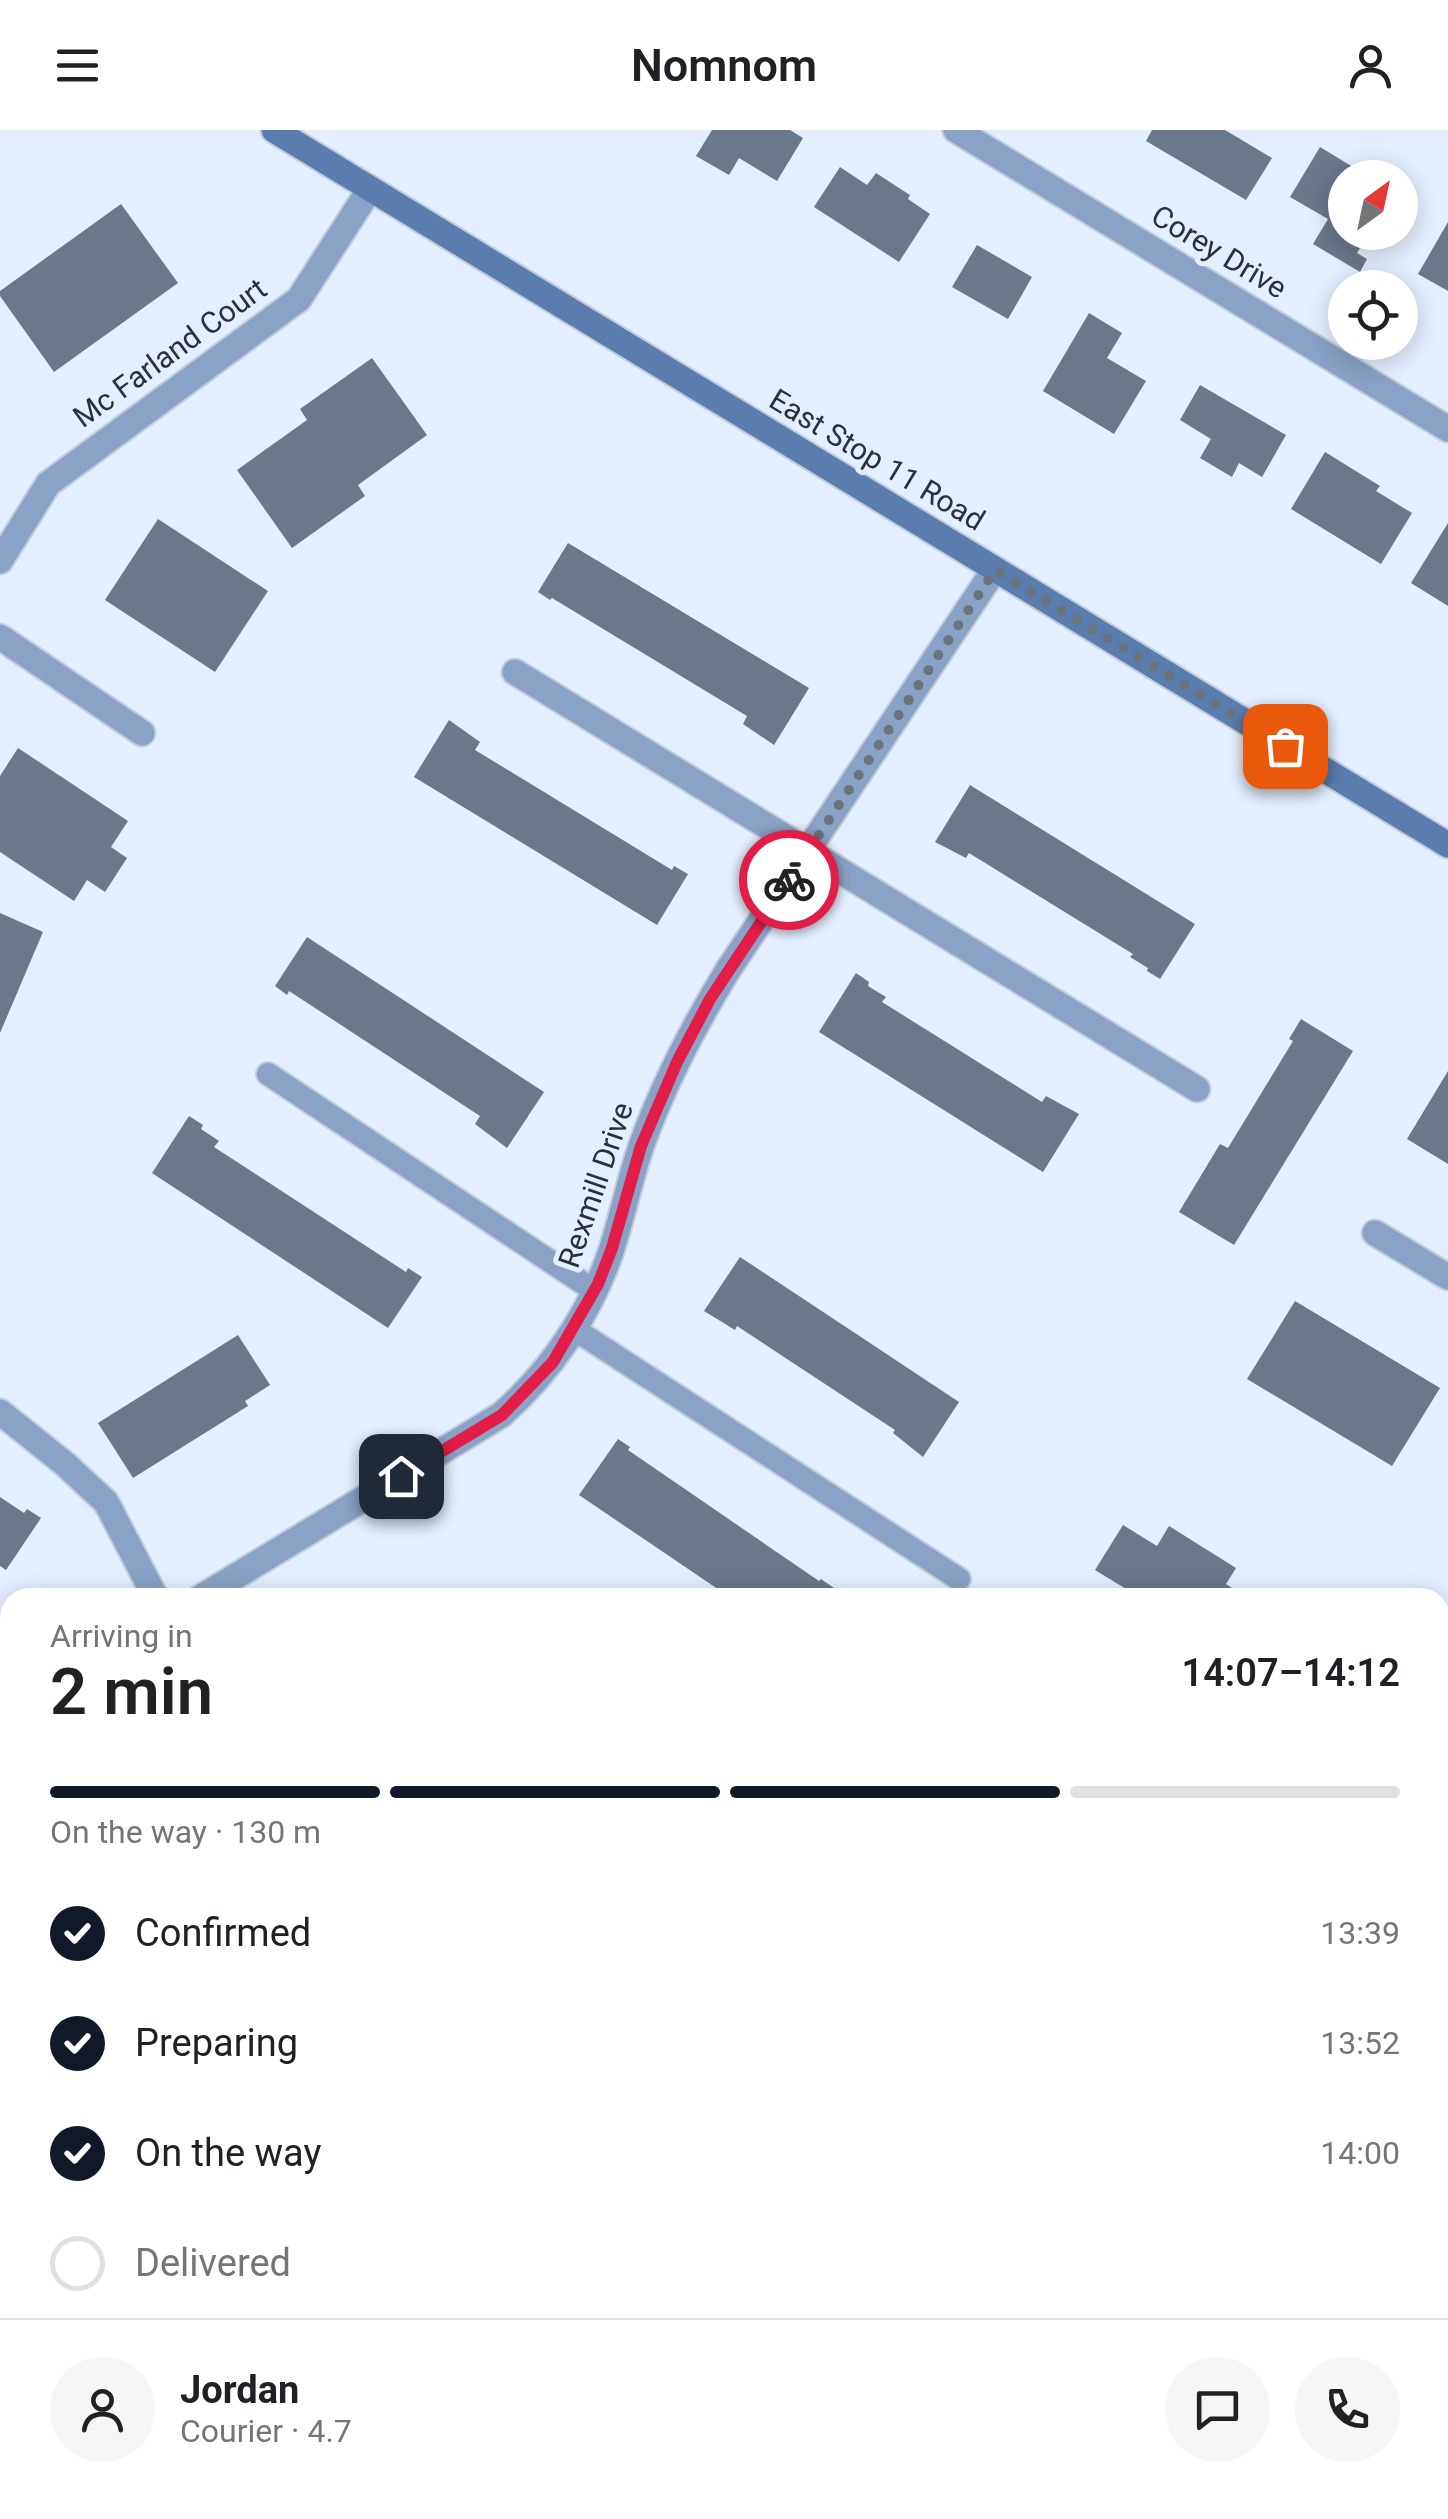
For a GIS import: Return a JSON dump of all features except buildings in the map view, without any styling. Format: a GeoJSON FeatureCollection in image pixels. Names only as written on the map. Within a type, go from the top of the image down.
{"type":"FeatureCollection","features":[{"type":"Feature","properties":{"kind":"main road","name":"East Stop 11 Road"},"geometry":{"type":"LineString","coordinates":[[274,130],[1448,845]]}},
{"type":"Feature","properties":{"kind":"street","name":"Corey Drive"},"geometry":{"type":"LineString","coordinates":[[956,130],[1448,429]]}},
{"type":"Feature","properties":{"kind":"street","name":"Mc Farland Court"},"geometry":{"type":"LineString","coordinates":[[0,561],[48,484],[299,299],[370,189]]}},
{"type":"Feature","properties":{"kind":"street","name":"Rexmill Drive"},"geometry":{"type":"LineString","coordinates":[[217,1588],[502,1415],[553,1362],[595,1291],[612,1248],[641,1146],[692,1030],[995,570]]}},
{"type":"Feature","properties":{"kind":"street"},"geometry":{"type":"LineString","coordinates":[[0,637],[142,733]]}},
{"type":"Feature","properties":{"kind":"street"},"geometry":{"type":"LineString","coordinates":[[514,672],[1197,1088]]}},
{"type":"Feature","properties":{"kind":"street"},"geometry":{"type":"LineString","coordinates":[[1376,1233],[1448,1277]]}},
{"type":"Feature","properties":{"kind":"street"},"geometry":{"type":"LineString","coordinates":[[0,1412],[106,1502],[151,1588]]}},
{"type":"Feature","properties":{"kind":"lane"},"geometry":{"type":"LineString","coordinates":[[268,1074],[595,1291]]}},
{"type":"Feature","properties":{"kind":"lane"},"geometry":{"type":"LineString","coordinates":[[574,1329],[959,1580]]}},
{"type":"Feature","properties":{"kind":"way so far"},"geometry":{"type":"LineString","coordinates":[[789,880],[995,570],[1285,746]]}},
{"type":"Feature","properties":{"kind":"route"},"geometry":{"type":"LineString","coordinates":[[401,1476],[502,1415],[553,1362],[598,1284],[641,1146],[692,1030],[789,880]]}}]}
